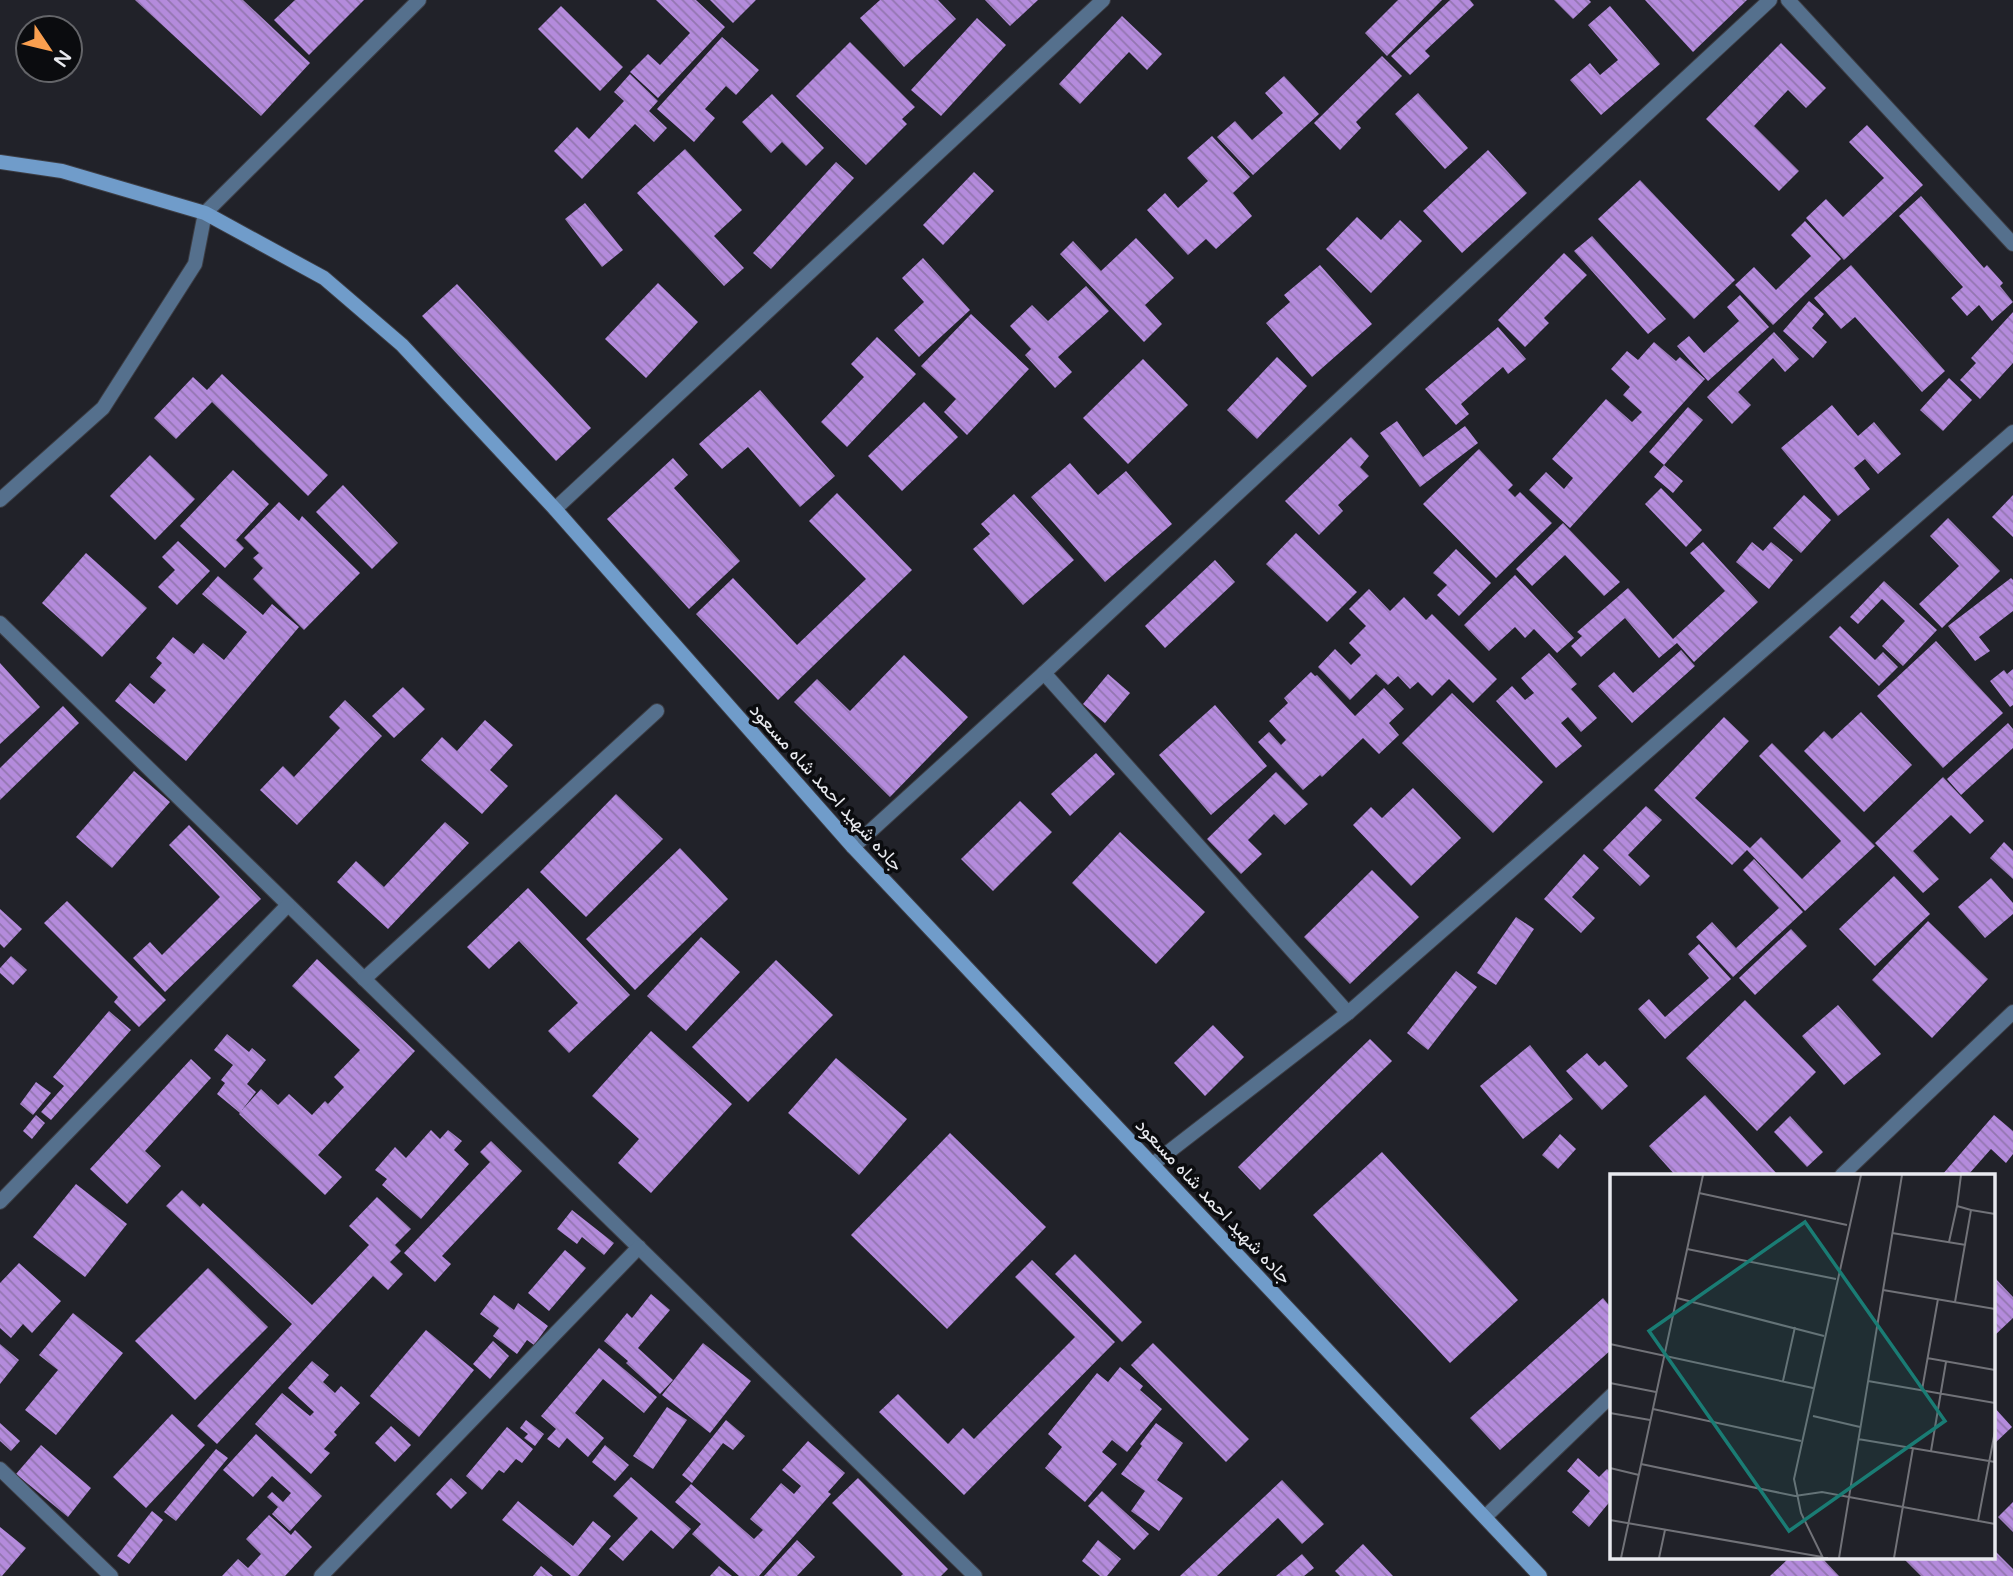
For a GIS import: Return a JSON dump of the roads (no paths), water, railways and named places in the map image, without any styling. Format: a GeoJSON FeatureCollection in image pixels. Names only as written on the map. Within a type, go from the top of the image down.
{"type":"FeatureCollection","features":[{"type":"Feature","properties":{"kind":"main road","name":"جاده شهيد احمد شاه مسعود"},"geometry":{"type":"LineString","coordinates":[[0,162],[62,171],[205,213],[324,278],[402,345],[555,509],[853,847],[1540,1576]]}},
{"type":"Feature","properties":{"kind":"street"},"geometry":{"type":"LineString","coordinates":[[0,500],[103,408],[195,264],[205,213],[419,0]]}},
{"type":"Feature","properties":{"kind":"street"},"geometry":{"type":"LineString","coordinates":[[555,509],[1103,0]]}},
{"type":"Feature","properties":{"kind":"street"},"geometry":{"type":"LineString","coordinates":[[853,847],[1770,0]]}},
{"type":"Feature","properties":{"kind":"street"},"geometry":{"type":"LineString","coordinates":[[1788,0],[2013,244]]}},
{"type":"Feature","properties":{"kind":"street"},"geometry":{"type":"LineString","coordinates":[[1153,1164],[1348,1013],[2013,432]]}},
{"type":"Feature","properties":{"kind":"street"},"geometry":{"type":"LineString","coordinates":[[0,623],[975,1576]]}},
{"type":"Feature","properties":{"kind":"street"},"geometry":{"type":"LineString","coordinates":[[1044,673],[1348,1013]]}},
{"type":"Feature","properties":{"kind":"street"},"geometry":{"type":"LineString","coordinates":[[364,979],[657,711]]}},
{"type":"Feature","properties":{"kind":"street"},"geometry":{"type":"LineString","coordinates":[[0,1202],[288,905]]}},
{"type":"Feature","properties":{"kind":"street"},"geometry":{"type":"LineString","coordinates":[[1843,1174],[2013,1012]]}},
{"type":"Feature","properties":{"kind":"street"},"geometry":{"type":"LineString","coordinates":[[324,1575],[639,1247]]}},
{"type":"Feature","properties":{"kind":"street"},"geometry":{"type":"LineString","coordinates":[[1485,1517],[1610,1397]]}},
{"type":"Feature","properties":{"kind":"street"},"geometry":{"type":"LineString","coordinates":[[0,1469],[111,1576]]}}]}
